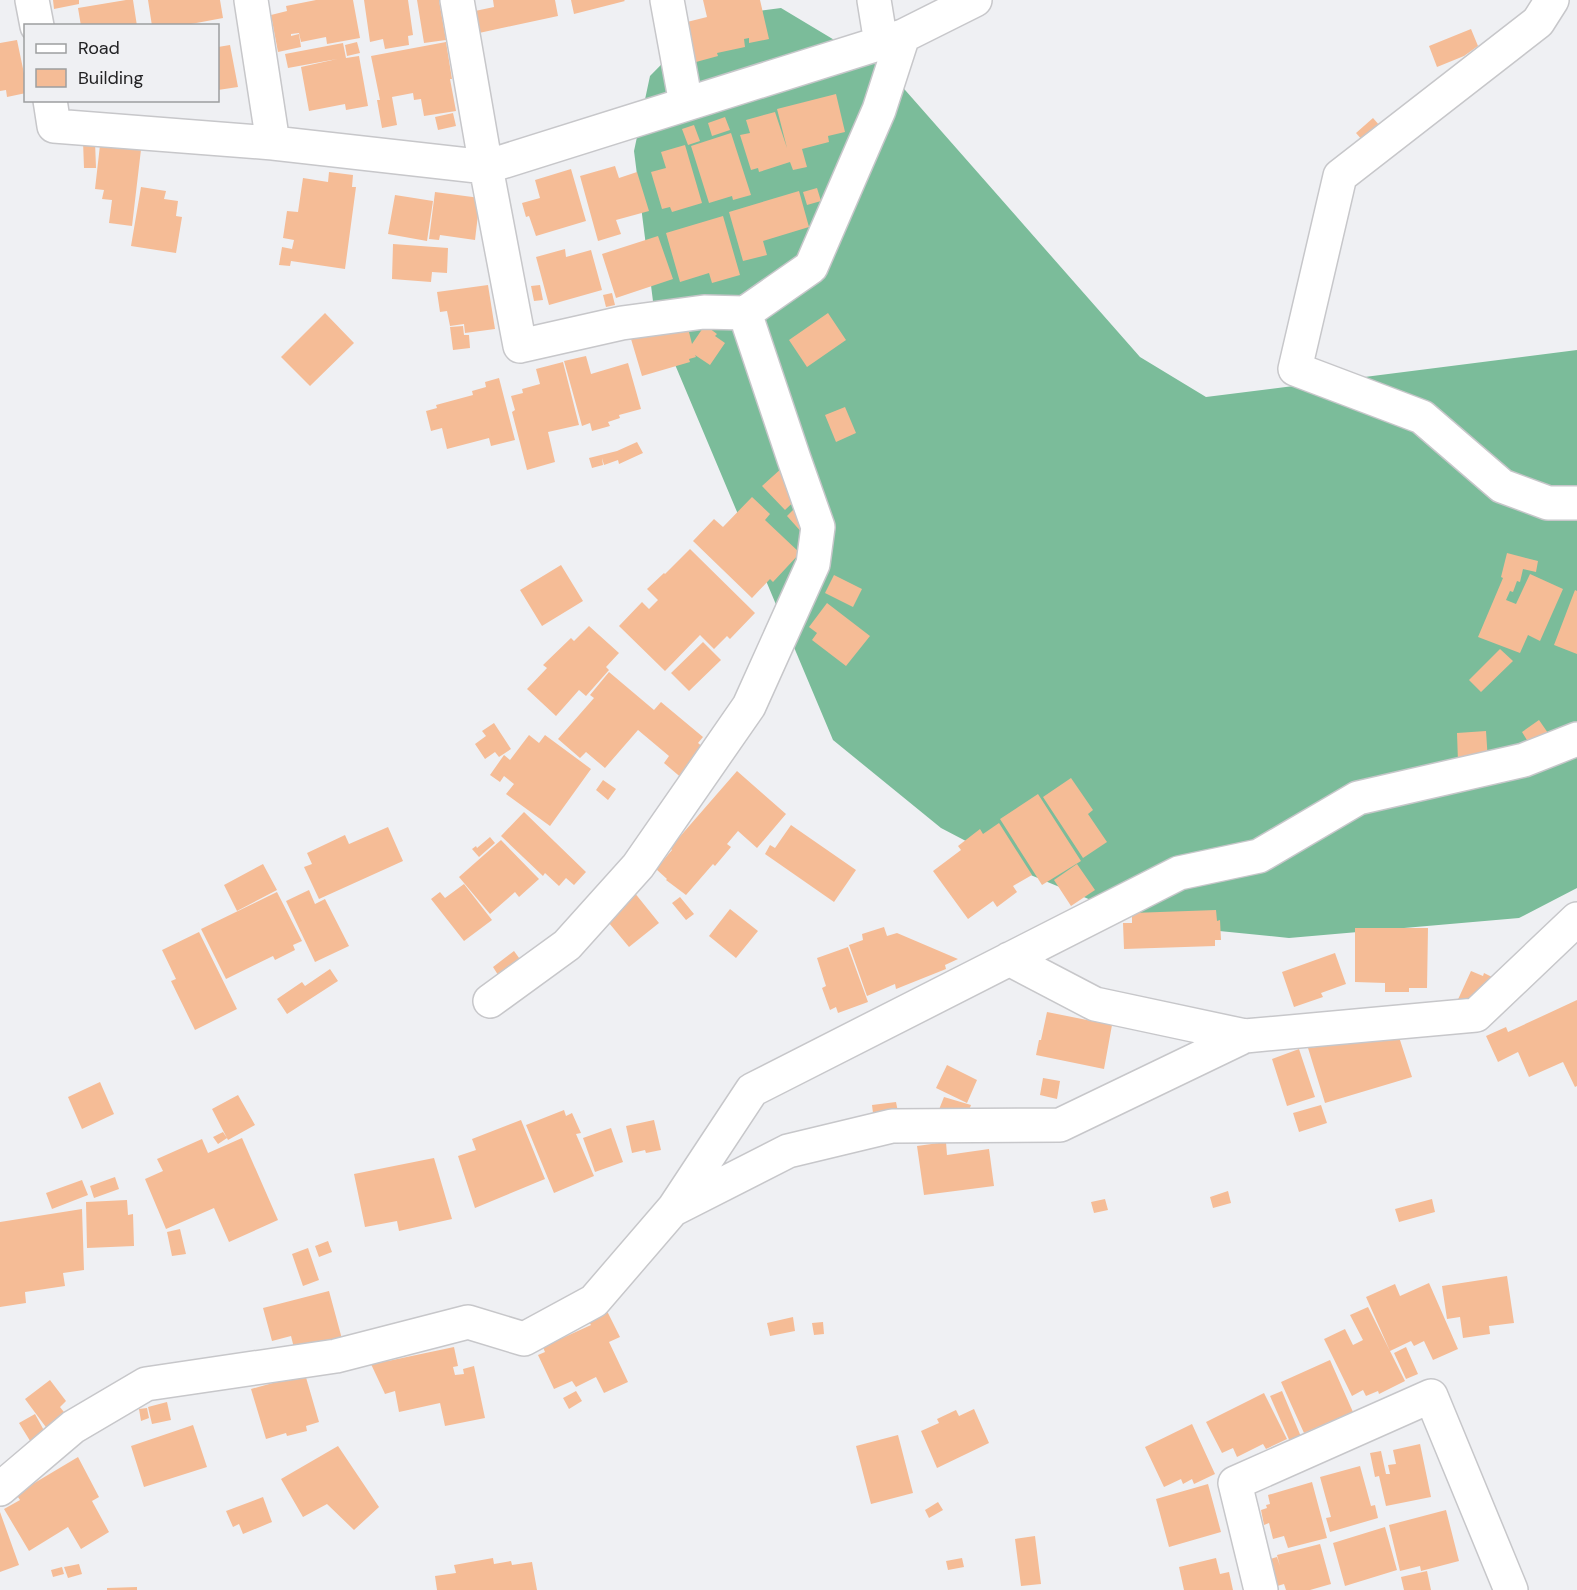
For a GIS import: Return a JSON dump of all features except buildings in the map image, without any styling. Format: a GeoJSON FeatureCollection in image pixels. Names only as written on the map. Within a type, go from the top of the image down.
{"type":"FeatureCollection","features":[{"type":"Feature","properties":{"kind":"street"},"geometry":{"type":"LineString","coordinates":[[32,0],[37,24]]}},
{"type":"Feature","properties":{"kind":"street"},"geometry":{"type":"LineString","coordinates":[[251,0],[273,143]]}},
{"type":"Feature","properties":{"kind":"street"},"geometry":{"type":"LineString","coordinates":[[457,0],[520,346],[622,323],[704,312],[745,313],[811,267],[879,110],[892,40],[874,0]]}},
{"type":"Feature","properties":{"kind":"street"},"geometry":{"type":"LineString","coordinates":[[667,0],[686,104]]}},
{"type":"Feature","properties":{"kind":"street"},"geometry":{"type":"LineString","coordinates":[[50,102],[54,126],[273,143],[486,166],[892,40],[975,0]]}},
{"type":"Feature","properties":{"kind":"street"},"geometry":{"type":"LineString","coordinates":[[1552,0],[1538,22],[1340,176],[1295,369],[1422,417],[1502,486],[1548,502],[1577,503]]}},
{"type":"Feature","properties":{"kind":"street"},"geometry":{"type":"LineString","coordinates":[[490,1000],[567,945],[638,866],[749,706],[813,564],[818,527],[745,313]]}},
{"type":"Feature","properties":{"kind":"street"},"geometry":{"type":"LineString","coordinates":[[0,1489],[73,1427],[146,1384],[336,1356],[468,1322],[524,1339],[594,1301],[674,1208],[752,1090],[1179,873],[1259,856],[1358,798],[1524,760],[1577,739]]}},
{"type":"Feature","properties":{"kind":"street"},"geometry":{"type":"LineString","coordinates":[[1009,959],[1095,1004],[1245,1036],[1476,1015],[1577,919]]}},
{"type":"Feature","properties":{"kind":"street"},"geometry":{"type":"LineString","coordinates":[[674,1208],[788,1151],[892,1126],[1060,1125],[1245,1036]]}},
{"type":"Feature","properties":{"kind":"street"},"geometry":{"type":"LineString","coordinates":[[1261,1590],[1235,1483],[1431,1396],[1511,1590]]}},
{"type":"Feature","properties":{"kind":"green space"},"geometry":{"type":"Polygon","coordinates":[[[781,8],[891,74],[1140,357],[1206,397],[1577,350],[1577,888],[1519,918],[1289,938],[1149,924],[1033,876],[941,828],[833,740],[655,317],[634,151],[650,76],[707,18],[781,8]]]}}]}
